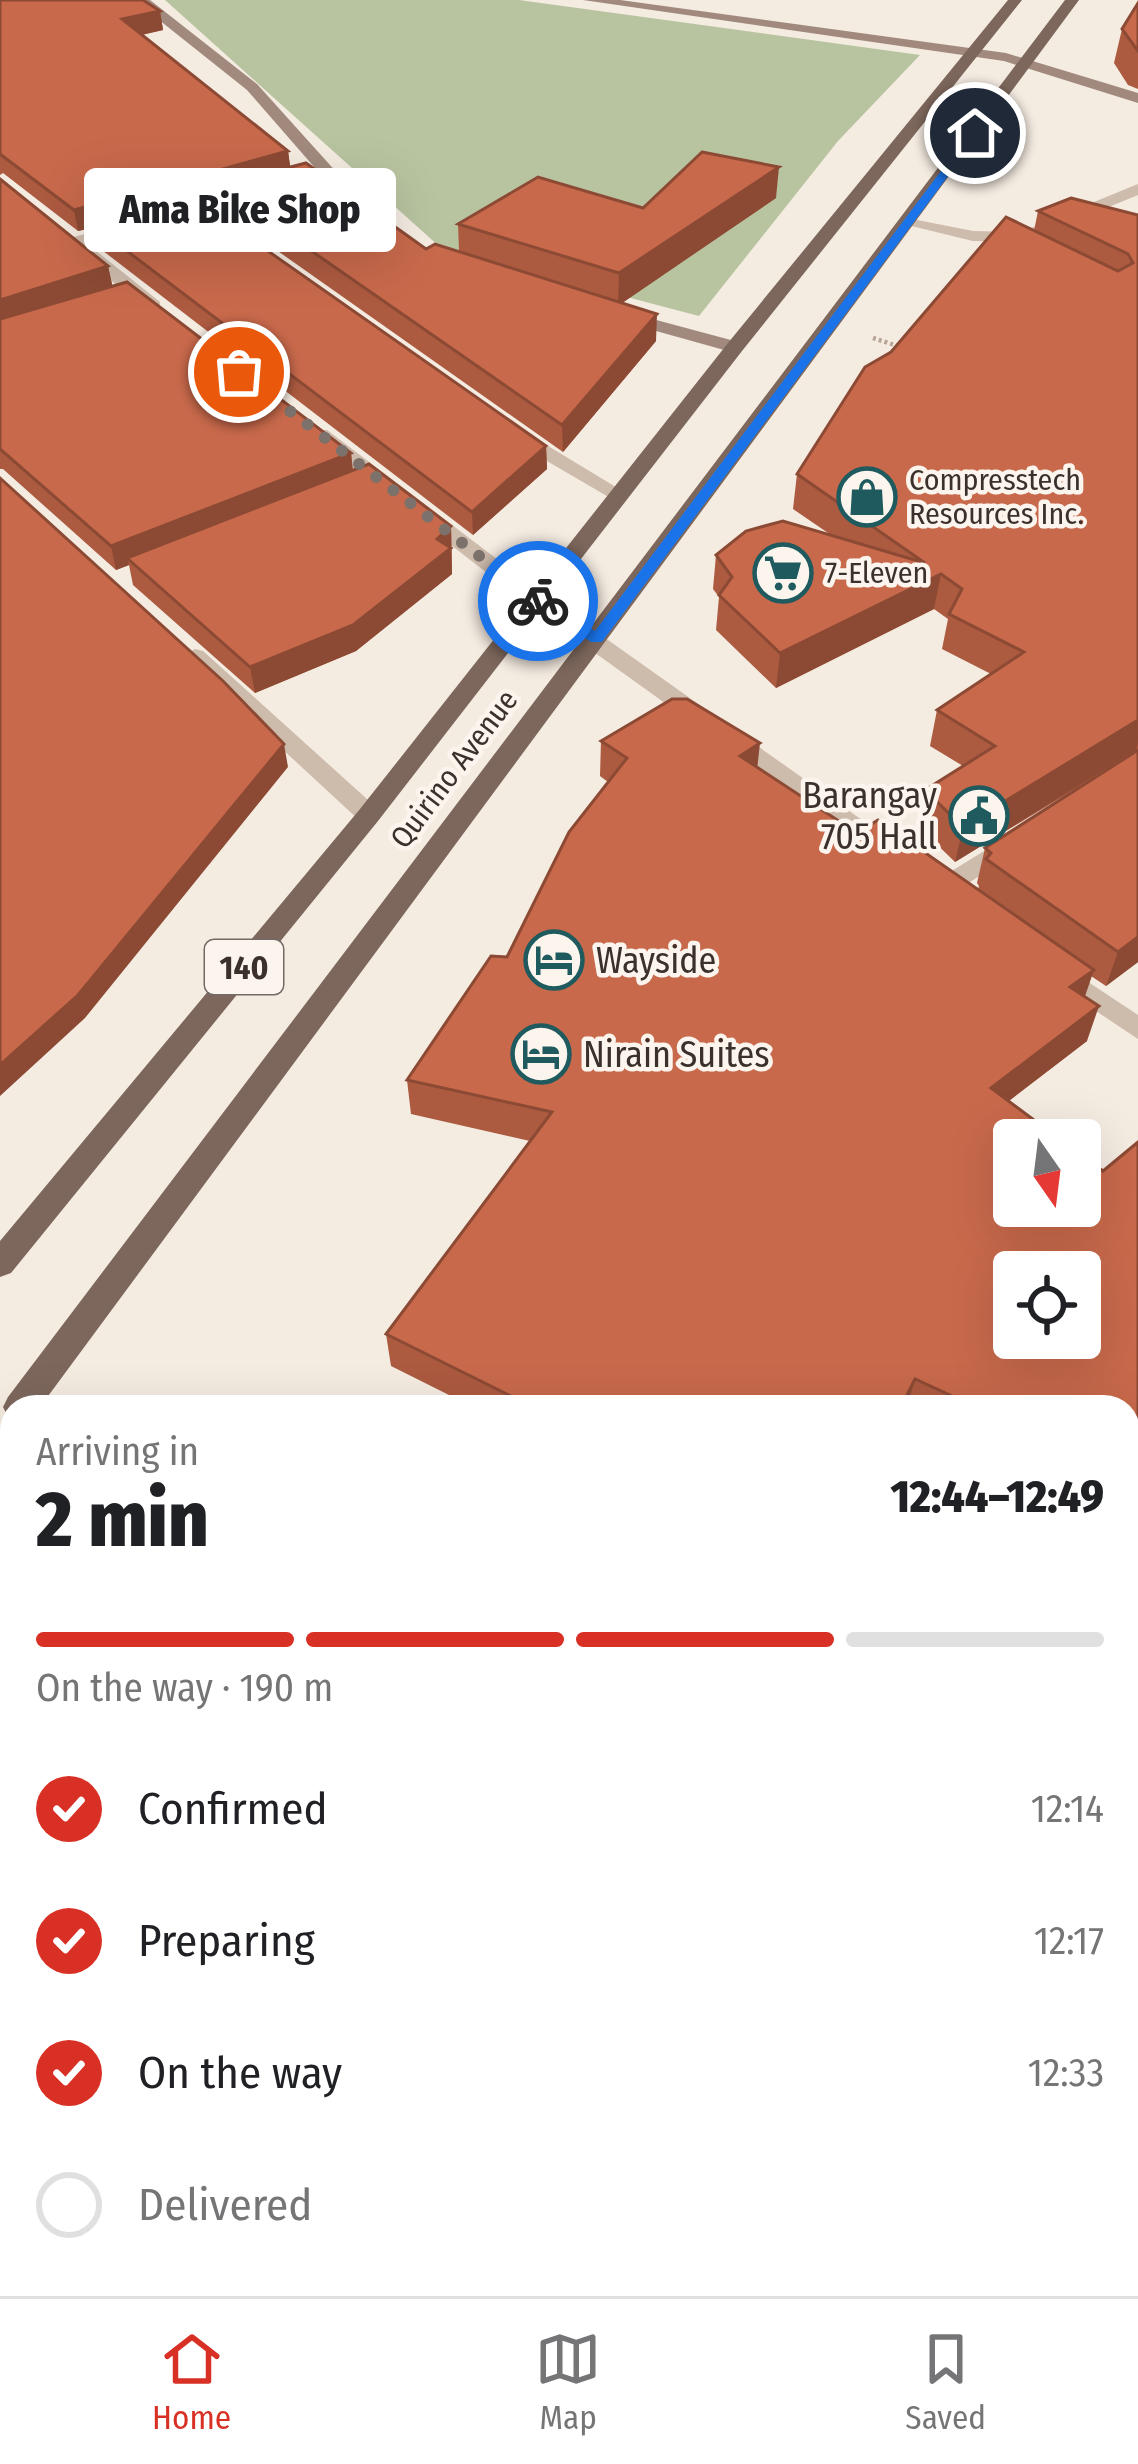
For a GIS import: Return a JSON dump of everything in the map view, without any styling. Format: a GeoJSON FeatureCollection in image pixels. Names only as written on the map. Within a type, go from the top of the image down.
{"type":"FeatureCollection","features":[{"type":"Feature","properties":{"kind":"main road","name":"Quirino Avenue"},"geometry":{"type":"LineString","coordinates":[[0,1264],[369,814],[535,599],[1015,0]]}},
{"type":"Feature","properties":{"kind":"main road","name":"Quirino Avenue"},"geometry":{"type":"LineString","coordinates":[[29,1395],[1072,0]]}},
{"type":"Feature","properties":{"kind":"street"},"geometry":{"type":"LineString","coordinates":[[141,0],[252,87],[379,229]]}},
{"type":"Feature","properties":{"kind":"street"},"geometry":{"type":"LineString","coordinates":[[590,0],[676,6],[1006,57],[1138,98]]}},
{"type":"Feature","properties":{"kind":"street"},"geometry":{"type":"LineString","coordinates":[[309,178],[331,173]]}},
{"type":"Feature","properties":{"kind":"street"},"geometry":{"type":"LineString","coordinates":[[72,240],[286,184]]}},
{"type":"Feature","properties":{"kind":"street"},"geometry":{"type":"LineString","coordinates":[[1002,240],[1037,233],[1138,189]]}},
{"type":"Feature","properties":{"kind":"street"},"geometry":{"type":"LineString","coordinates":[[196,206],[221,224]]}},
{"type":"Feature","properties":{"kind":"street"},"geometry":{"type":"LineString","coordinates":[[907,223],[1002,240],[1039,258]]}},
{"type":"Feature","properties":{"kind":"street"},"geometry":{"type":"LineString","coordinates":[[54,225],[172,320]]}},
{"type":"Feature","properties":{"kind":"street"},"geometry":{"type":"LineString","coordinates":[[112,299],[135,292]]}},
{"type":"Feature","properties":{"kind":"street"},"geometry":{"type":"LineString","coordinates":[[607,311],[735,347]]}},
{"type":"Feature","properties":{"kind":"street"},"geometry":{"type":"LineString","coordinates":[[303,421],[367,482],[597,639],[932,883],[1040,826]]}},
{"type":"Feature","properties":{"kind":"street"},"geometry":{"type":"LineString","coordinates":[[503,426],[541,453],[619,495]]}},
{"type":"Feature","properties":{"kind":"street"},"geometry":{"type":"LineString","coordinates":[[176,638],[369,814]]}},
{"type":"Feature","properties":{"kind":"street"},"geometry":{"type":"LineString","coordinates":[[1030,953],[1138,1029]]}},
{"type":"Feature","properties":{"kind":"path"},"geometry":{"type":"LineString","coordinates":[[832,324],[915,351]]}},
{"type":"Feature","properties":{"kind":"green space"},"geometry":{"type":"Polygon","coordinates":[[[165,0],[519,0],[920,55],[838,141],[699,316],[441,248],[165,0]]]}},
{"type":"Feature","properties":{"kind":"building"},"geometry":{"type":"Polygon","coordinates":[[[0,0],[143,0],[160,11],[122,19],[288,151],[74,210],[0,154],[0,0]]]}},
{"type":"Feature","properties":{"kind":"building"},"geometry":{"type":"Polygon","coordinates":[[[1138,3],[1138,51],[1122,29],[1138,3]]]}},
{"type":"Feature","properties":{"kind":"building"},"geometry":{"type":"Polygon","coordinates":[[[702,152],[779,167],[619,273],[458,224],[538,177],[643,208],[702,152]]]}},
{"type":"Feature","properties":{"kind":"building"},"geometry":{"type":"Polygon","coordinates":[[[306,163],[426,249],[435,244],[657,314],[562,425],[218,186],[306,163]]]}},
{"type":"Feature","properties":{"kind":"building"},"geometry":{"type":"Polygon","coordinates":[[[0,179],[108,266],[0,300],[0,179]]]}},
{"type":"Feature","properties":{"kind":"building"},"geometry":{"type":"Polygon","coordinates":[[[191,197],[546,446],[472,512],[90,223],[191,197]]]}},
{"type":"Feature","properties":{"kind":"building"},"geometry":{"type":"Polygon","coordinates":[[[1071,198],[1138,215],[1138,720],[963,827],[925,790],[995,746],[937,710],[1024,652],[949,614],[962,589],[941,574],[780,653],[719,595],[732,577],[716,555],[746,531],[783,521],[925,563],[797,474],[865,367],[891,352],[1006,217],[1118,271],[1133,263],[1128,254],[1038,211],[1071,198]]]}},
{"type":"Feature","properties":{"kind":"building"},"geometry":{"type":"Polygon","coordinates":[[[127,282],[351,453],[111,546],[0,449],[0,319],[127,282]]]}},
{"type":"Feature","properties":{"kind":"building"},"geometry":{"type":"Polygon","coordinates":[[[369,464],[451,526],[437,539],[451,548],[353,625],[250,667],[127,558],[369,464]]]}},
{"type":"Feature","properties":{"kind":"building"},"geometry":{"type":"Polygon","coordinates":[[[0,478],[223,681],[284,744],[78,995],[0,1065],[0,478]]]}},
{"type":"Feature","properties":{"kind":"building"},"geometry":{"type":"Polygon","coordinates":[[[672,699],[687,699],[760,743],[740,756],[857,833],[878,820],[1094,970],[1070,987],[1099,1006],[991,1088],[1033,1119],[993,1119],[993,1227],[1101,1227],[1101,1170],[1138,1142],[1138,1395],[950,1395],[915,1379],[907,1395],[509,1395],[386,1334],[552,1112],[407,1080],[491,956],[507,957],[569,832],[627,758],[601,741],[672,699]]]}},
{"type":"Feature","properties":{"kind":"building"},"geometry":{"type":"Polygon","coordinates":[[[1138,750],[1138,937],[1118,952],[986,859],[991,853],[985,848],[1138,750]]]}},
{"type":"Feature","properties":{"kind":"way so far"},"geometry":{"type":"LineString","coordinates":[[239,372],[538,601]]}},
{"type":"Feature","properties":{"kind":"place","name":"Ama Bike Shop"},"geometry":{"type":"Point","coordinates":[239,372]}},
{"type":"Feature","properties":{"kind":"place","name":"Compresstech Resources Inc."},"geometry":{"type":"Point","coordinates":[867,497]}},
{"type":"Feature","properties":{"kind":"place","name":"7-Eleven"},"geometry":{"type":"Point","coordinates":[783,573]}},
{"type":"Feature","properties":{"kind":"place","name":"Barangay 705 Hall"},"geometry":{"type":"Point","coordinates":[979,816]}},
{"type":"Feature","properties":{"kind":"place","name":"Wayside"},"geometry":{"type":"Point","coordinates":[554,960]}},
{"type":"Feature","properties":{"kind":"place","name":"Nirain Suites"},"geometry":{"type":"Point","coordinates":[541,1054]}},
{"type":"Feature","properties":{"kind":"route"},"geometry":{"type":"LineString","coordinates":[[538,601],[597,639],[975,133]]}}]}
